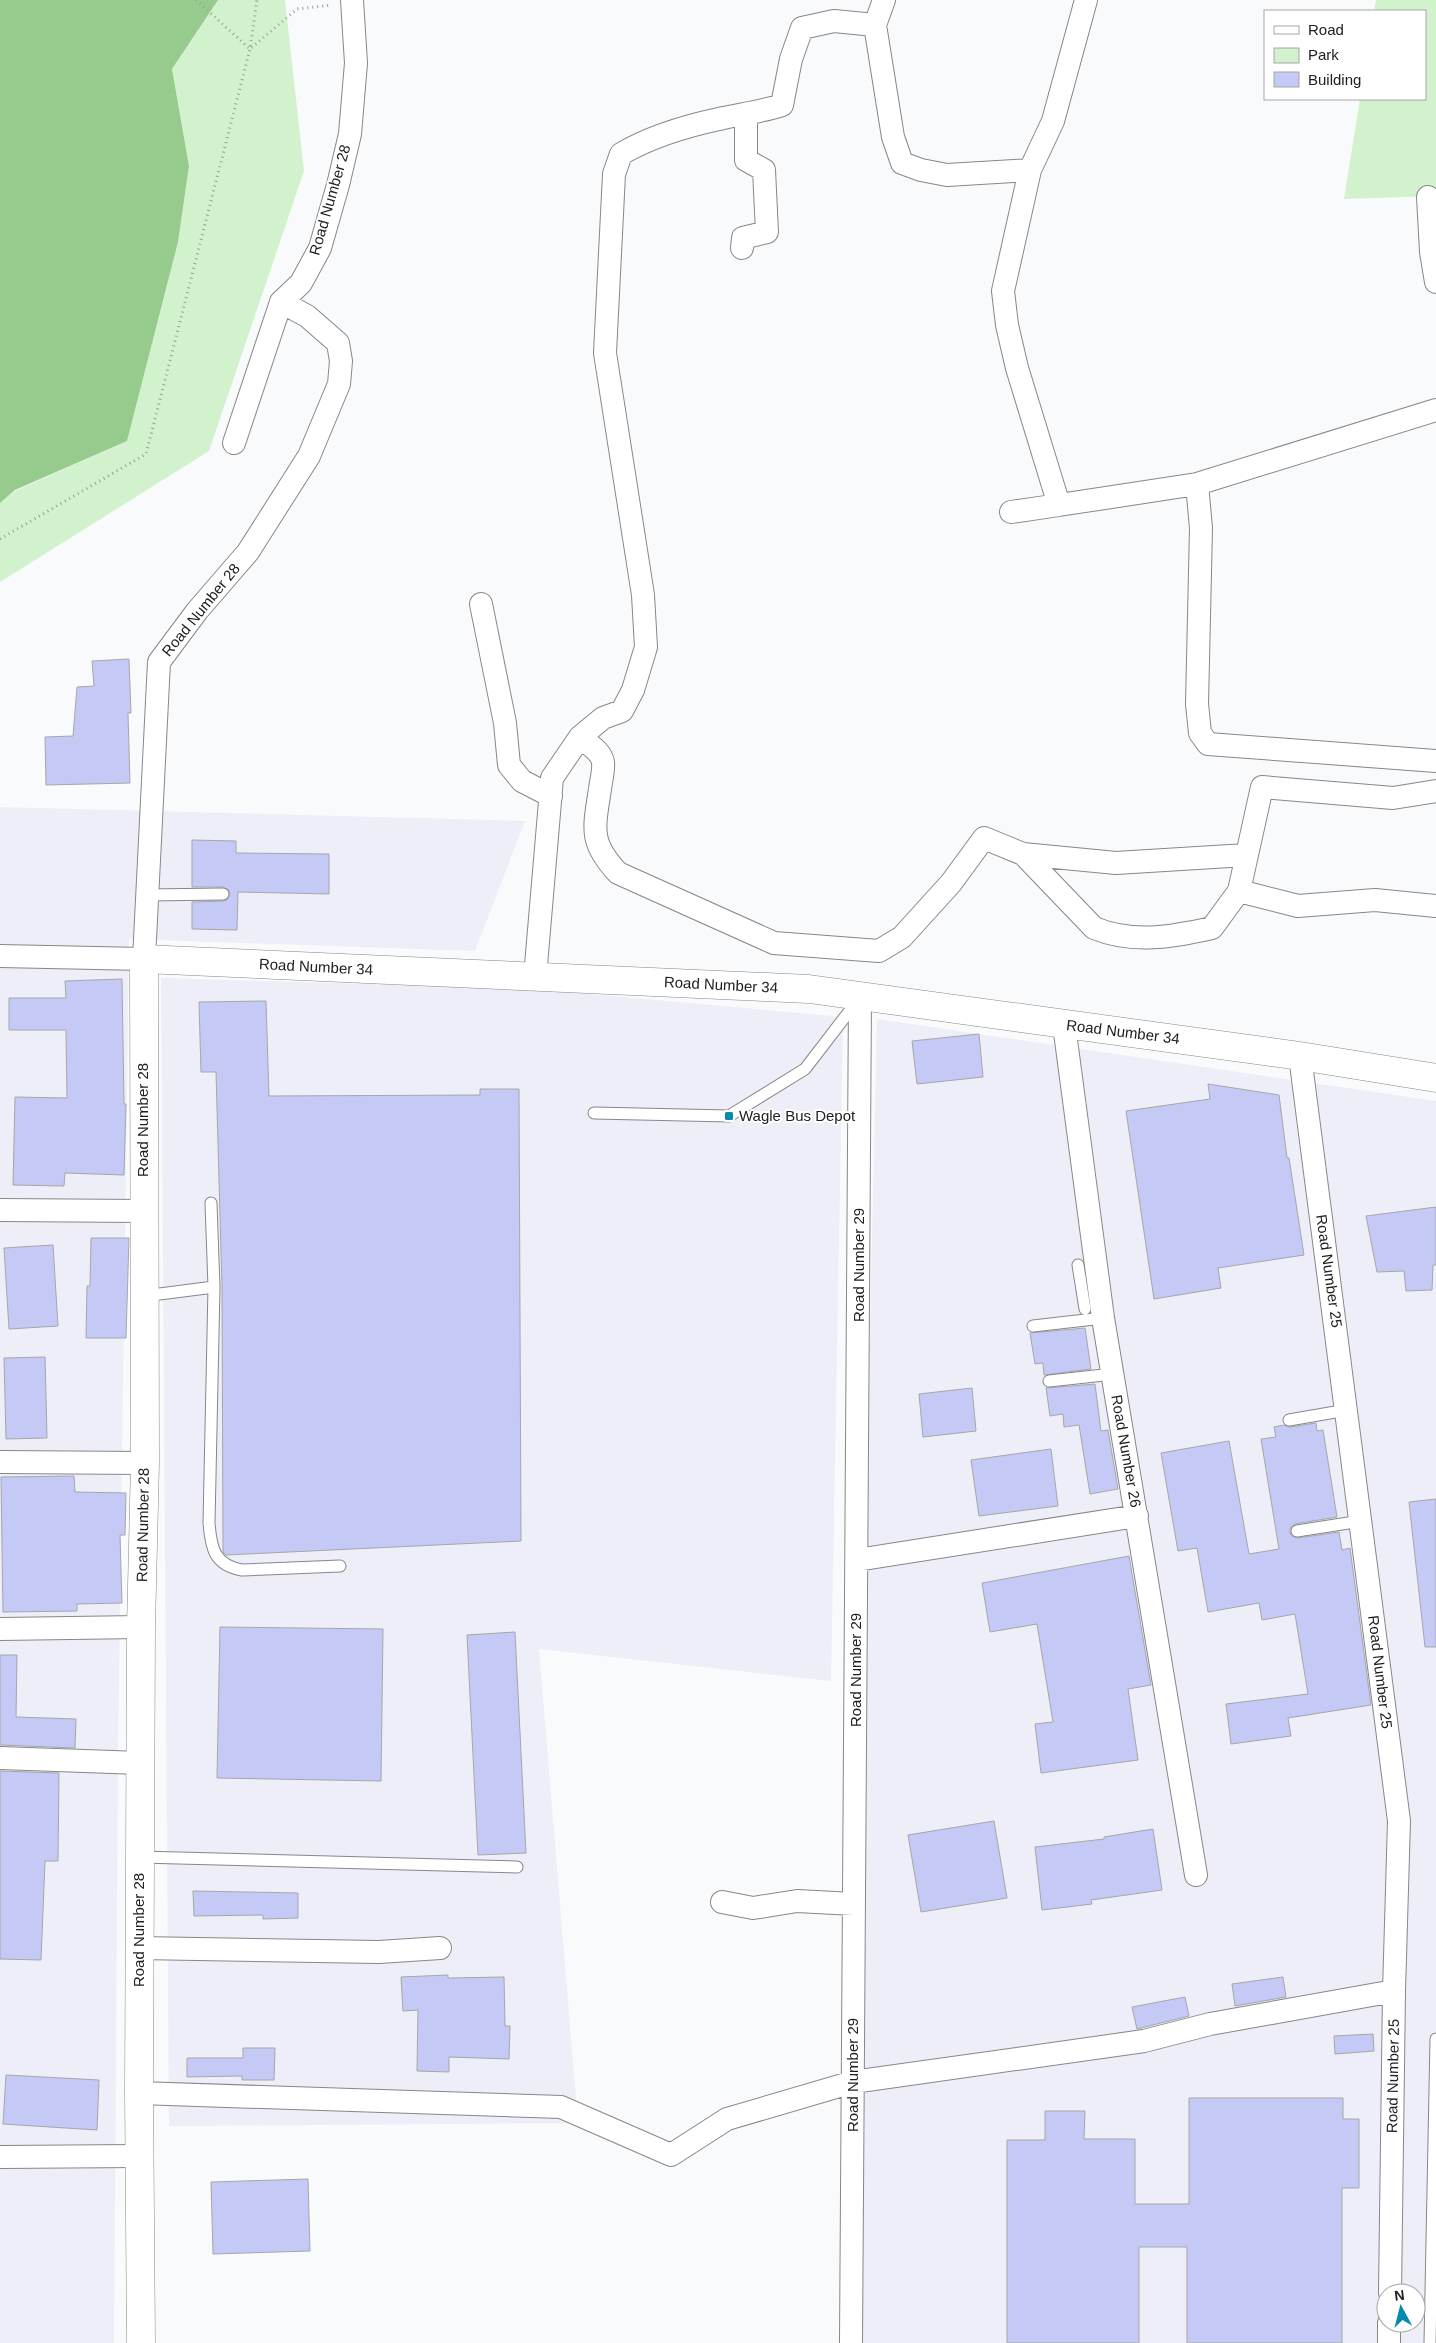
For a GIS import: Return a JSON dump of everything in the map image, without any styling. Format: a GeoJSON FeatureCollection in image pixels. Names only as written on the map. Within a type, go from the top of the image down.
{"type":"FeatureCollection","features":[{"type":"Feature","properties":{"kind":"street"},"geometry":{"type":"LineString","coordinates":[[884,0],[875,25],[893,137],[902,163],[921,170],[947,175],[1030,170]]}},
{"type":"Feature","properties":{"kind":"street"},"geometry":{"type":"LineString","coordinates":[[1058,505],[1017,368],[1007,325],[1003,291],[1030,170],[1052,121],[1086,0]]}},
{"type":"Feature","properties":{"kind":"street","name":"Road Number 28"},"geometry":{"type":"LineString","coordinates":[[141,2343],[139,1948],[141,1627],[145,1462],[143,1211],[144,959],[159,662],[197,611],[248,552],[309,456],[339,384],[341,361],[338,343],[307,316],[281,302],[301,283],[320,248],[338,185],[350,134],[356,63],[352,2]]}},
{"type":"Feature","properties":{"kind":"street"},"geometry":{"type":"LineString","coordinates":[[535,977],[552,778],[580,737],[603,718],[622,711],[633,690],[646,647],[643,595],[605,353],[614,174],[621,154],[636,145],[718,119],[746,115],[782,104],[791,60],[802,28],[834,21],[875,25]]}},
{"type":"Feature","properties":{"kind":"street"},"geometry":{"type":"LineString","coordinates":[[742,248],[744,238],[767,232],[764,170],[746,160],[746,115]]}},
{"type":"Feature","properties":{"kind":"street"},"geometry":{"type":"LineString","coordinates":[[1428,197],[1431,252],[1436,282]]}},
{"type":"Feature","properties":{"kind":"street"},"geometry":{"type":"LineString","coordinates":[[234,444],[281,302]]}},
{"type":"Feature","properties":{"kind":"street"},"geometry":{"type":"LineString","coordinates":[[1011,512],[1197,484],[1436,410]]}},
{"type":"Feature","properties":{"kind":"street"},"geometry":{"type":"LineString","coordinates":[[1197,484],[1201,528],[1197,704],[1200,733],[1208,744],[1436,761]]}},
{"type":"Feature","properties":{"kind":"street"},"geometry":{"type":"LineString","coordinates":[[481,604],[504,723],[509,765],[522,781],[551,796]]}},
{"type":"Feature","properties":{"kind":"street"},"geometry":{"type":"LineString","coordinates":[[580,737],[597,751],[603,761],[595,820],[595,841],[604,858],[618,873],[774,943],[879,951],[902,937],[951,883],[984,838],[1024,854],[1116,863],[1246,856]]}},
{"type":"Feature","properties":{"kind":"street"},"geometry":{"type":"LineString","coordinates":[[1024,854],[1094,928],[1110,935],[1139,938],[1174,937],[1212,928],[1239,891],[1262,787],[1393,798],[1436,791]]}},
{"type":"Feature","properties":{"kind":"street"},"geometry":{"type":"LineString","coordinates":[[1239,891],[1298,906],[1375,900],[1436,906]]}},
{"type":"Feature","properties":{"kind":"street","name":"Road Number 34"},"geometry":{"type":"LineString","coordinates":[[0,956],[144,959],[809,990],[1300,1056],[1436,1078]]}},
{"type":"Feature","properties":{"kind":"street","name":"Road Number 29"},"geometry":{"type":"LineString","coordinates":[[851,2343],[860,997]]}},
{"type":"Feature","properties":{"kind":"street","name":"Road Number 26"},"geometry":{"type":"LineString","coordinates":[[1064,1025],[1094,1314],[1112,1374],[1196,1876]]}},
{"type":"Feature","properties":{"kind":"street","name":"Road Number 25"},"geometry":{"type":"LineString","coordinates":[[1300,1056],[1399,1821],[1394,1991],[1390,2283]]}},
{"type":"Feature","properties":{"kind":"street"},"geometry":{"type":"LineString","coordinates":[[0,1210],[143,1211]]}},
{"type":"Feature","properties":{"kind":"street"},"geometry":{"type":"LineString","coordinates":[[0,1462],[145,1462]]}},
{"type":"Feature","properties":{"kind":"street"},"geometry":{"type":"LineString","coordinates":[[857,1560],[1137,1516]]}},
{"type":"Feature","properties":{"kind":"street"},"geometry":{"type":"LineString","coordinates":[[0,1629],[141,1627]]}},
{"type":"Feature","properties":{"kind":"street"},"geometry":{"type":"LineString","coordinates":[[0,1758],[140,1763]]}},
{"type":"Feature","properties":{"kind":"street"},"geometry":{"type":"LineString","coordinates":[[722,1902],[753,1908],[797,1901],[854,1904]]}},
{"type":"Feature","properties":{"kind":"street"},"geometry":{"type":"LineString","coordinates":[[139,1948],[379,1952],[440,1948]]}},
{"type":"Feature","properties":{"kind":"street"},"geometry":{"type":"LineString","coordinates":[[139,2093],[561,2107],[671,2155],[727,2119],[853,2082],[1144,2040],[1210,2024],[1394,1991]]}},
{"type":"Feature","properties":{"kind":"street"},"geometry":{"type":"LineString","coordinates":[[0,2157],[139,2156]]}},
{"type":"Feature","properties":{"kind":"lane"},"geometry":{"type":"LineString","coordinates":[[148,895],[223,894]]}},
{"type":"Feature","properties":{"kind":"lane"},"geometry":{"type":"LineString","coordinates":[[594,1113],[729,1116],[805,1069],[860,997]]}},
{"type":"Feature","properties":{"kind":"lane"},"geometry":{"type":"LineString","coordinates":[[211,1203],[214,1287],[209,1523],[213,1551],[230,1568],[242,1570],[340,1566]]}},
{"type":"Feature","properties":{"kind":"lane"},"geometry":{"type":"LineString","coordinates":[[1078,1265],[1090,1284]]}},
{"type":"Feature","properties":{"kind":"lane"},"geometry":{"type":"LineString","coordinates":[[144,1296],[214,1287]]}},
{"type":"Feature","properties":{"kind":"lane"},"geometry":{"type":"LineString","coordinates":[[1033,1326],[1094,1314]]}},
{"type":"Feature","properties":{"kind":"lane"},"geometry":{"type":"LineString","coordinates":[[1049,1382],[1112,1374]]}},
{"type":"Feature","properties":{"kind":"lane"},"geometry":{"type":"LineString","coordinates":[[1289,1420],[1347,1410]]}},
{"type":"Feature","properties":{"kind":"lane"},"geometry":{"type":"LineString","coordinates":[[1297,1531],[1361,1521]]}},
{"type":"Feature","properties":{"kind":"lane"},"geometry":{"type":"LineString","coordinates":[[140,1857],[517,1867]]}},
{"type":"Feature","properties":{"kind":"lane"},"geometry":{"type":"LineString","coordinates":[[1430,2343],[1436,2039]]}},
{"type":"Feature","properties":{"kind":"path"},"geometry":{"type":"LineString","coordinates":[[196,0],[250,49]]}},
{"type":"Feature","properties":{"kind":"path"},"geometry":{"type":"LineString","coordinates":[[0,540],[146,454],[250,49],[257,0]]}},
{"type":"Feature","properties":{"kind":"path"},"geometry":{"type":"LineString","coordinates":[[250,49],[297,9],[352,2]]}},
{"type":"Feature","properties":{"kind":"shaded area"},"geometry":{"type":"Polygon","coordinates":[[[0,807],[525,821],[475,951],[129,939],[118,1755],[114,2343],[0,2343],[0,807]]]}},
{"type":"Feature","properties":{"kind":"shaded area"},"geometry":{"type":"Polygon","coordinates":[[[161,978],[534,989],[843,1017],[831,1681],[539,1649],[578,2123],[169,2126],[161,978]]]}},
{"type":"Feature","properties":{"kind":"shaded area"},"geometry":{"type":"Polygon","coordinates":[[[877,1019],[1436,1101],[1436,2343],[847,2343],[877,1019]]]}},
{"type":"Feature","properties":{"kind":"green space"},"geometry":{"type":"Polygon","coordinates":[[[0,0],[218,0],[172,69],[189,166],[178,242],[127,441],[15,490],[0,503],[0,0]]]}},
{"type":"Feature","properties":{"kind":"green space"},"geometry":{"type":"Polygon","coordinates":[[[218,0],[285,0],[304,171],[209,451],[0,582],[0,503],[15,491],[127,441],[178,242],[189,166],[172,69],[218,0]]]}},
{"type":"Feature","properties":{"kind":"green space"},"geometry":{"type":"Polygon","coordinates":[[[1376,0],[1436,0],[1436,196],[1344,199],[1360,100],[1426,100],[1426,10],[1374,10],[1376,0]]]}},
{"type":"Feature","properties":{"kind":"building"},"geometry":{"type":"Polygon","coordinates":[[[129,659],[131,713],[128,713],[130,783],[46,785],[45,737],[73,736],[77,687],[94,686],[92,661],[129,659]]]}},
{"type":"Feature","properties":{"kind":"building"},"geometry":{"type":"Polygon","coordinates":[[[192,840],[236,841],[236,853],[329,854],[329,894],[238,892],[237,930],[192,929],[192,902],[224,901],[227,900],[230,894],[229,890],[223,887],[192,887],[192,840]]]}},
{"type":"Feature","properties":{"kind":"building"},"geometry":{"type":"Polygon","coordinates":[[[122,979],[124,1104],[126,1104],[124,1175],[65,1173],[64,1186],[13,1185],[15,1097],[67,1098],[66,1030],[9,1030],[9,998],[66,998],[65,981],[122,979]]]}},
{"type":"Feature","properties":{"kind":"building"},"geometry":{"type":"Polygon","coordinates":[[[266,1001],[269,1096],[480,1095],[480,1089],[519,1089],[521,1541],[226,1555],[223,1552],[222,1287],[216,1072],[201,1072],[199,1002],[266,1001]]]}},
{"type":"Feature","properties":{"kind":"building"},"geometry":{"type":"Polygon","coordinates":[[[979,1034],[983,1077],[917,1084],[912,1041],[979,1034]]]}},
{"type":"Feature","properties":{"kind":"building"},"geometry":{"type":"Polygon","coordinates":[[[1208,1084],[1279,1095],[1287,1158],[1289,1158],[1304,1255],[1218,1268],[1221,1288],[1154,1299],[1126,1111],[1210,1099],[1208,1084]]]}},
{"type":"Feature","properties":{"kind":"building"},"geometry":{"type":"Polygon","coordinates":[[[1436,1207],[1436,1265],[1433,1265],[1432,1290],[1406,1291],[1404,1271],[1377,1272],[1366,1216],[1436,1207]]]}},
{"type":"Feature","properties":{"kind":"building"},"geometry":{"type":"Polygon","coordinates":[[[91,1238],[129,1238],[126,1338],[86,1338],[87,1286],[90,1286],[91,1238]]]}},
{"type":"Feature","properties":{"kind":"building"},"geometry":{"type":"Polygon","coordinates":[[[53,1245],[58,1326],[9,1329],[4,1248],[53,1245]]]}},
{"type":"Feature","properties":{"kind":"building"},"geometry":{"type":"Polygon","coordinates":[[[1085,1328],[1091,1369],[1044,1375],[1043,1363],[1035,1364],[1030,1333],[1085,1328]]]}},
{"type":"Feature","properties":{"kind":"building"},"geometry":{"type":"Polygon","coordinates":[[[45,1357],[47,1438],[6,1439],[4,1358],[45,1357]]]}},
{"type":"Feature","properties":{"kind":"building"},"geometry":{"type":"Polygon","coordinates":[[[1095,1384],[1101,1431],[1108,1430],[1118,1489],[1090,1494],[1079,1425],[1064,1427],[1063,1414],[1050,1416],[1046,1388],[1095,1384]]]}},
{"type":"Feature","properties":{"kind":"building"},"geometry":{"type":"Polygon","coordinates":[[[972,1388],[976,1431],[923,1437],[919,1394],[972,1388]]]}},
{"type":"Feature","properties":{"kind":"building"},"geometry":{"type":"Polygon","coordinates":[[[1316,1423],[1317,1431],[1323,1430],[1337,1517],[1295,1524],[1290,1528],[1290,1533],[1298,1538],[1339,1532],[1342,1550],[1350,1548],[1371,1705],[1288,1718],[1291,1736],[1231,1744],[1226,1704],[1308,1694],[1295,1614],[1262,1620],[1259,1603],[1208,1612],[1197,1548],[1178,1551],[1161,1453],[1229,1441],[1249,1554],[1279,1549],[1261,1439],[1276,1437],[1274,1427],[1284,1425],[1290,1427],[1316,1423]]]}},
{"type":"Feature","properties":{"kind":"building"},"geometry":{"type":"Polygon","coordinates":[[[1051,1449],[1058,1506],[979,1516],[971,1460],[1051,1449]]]}},
{"type":"Feature","properties":{"kind":"building"},"geometry":{"type":"Polygon","coordinates":[[[74,1476],[75,1492],[126,1493],[125,1535],[120,1535],[122,1603],[77,1604],[77,1611],[3,1612],[1,1477],[74,1476]]]}},
{"type":"Feature","properties":{"kind":"building"},"geometry":{"type":"Polygon","coordinates":[[[1436,1499],[1436,1647],[1425,1647],[1409,1502],[1436,1499]]]}},
{"type":"Feature","properties":{"kind":"building"},"geometry":{"type":"Polygon","coordinates":[[[1129,1556],[1151,1685],[1128,1689],[1138,1760],[1041,1773],[1035,1724],[1053,1722],[1037,1624],[990,1632],[982,1583],[1129,1556]]]}},
{"type":"Feature","properties":{"kind":"building"},"geometry":{"type":"Polygon","coordinates":[[[220,1627],[383,1629],[381,1781],[217,1778],[220,1627]]]}},
{"type":"Feature","properties":{"kind":"building"},"geometry":{"type":"Polygon","coordinates":[[[515,1632],[526,1853],[478,1855],[467,1635],[515,1632]]]}},
{"type":"Feature","properties":{"kind":"building"},"geometry":{"type":"Polygon","coordinates":[[[0,1655],[17,1655],[16,1717],[76,1719],[75,1748],[0,1745],[0,1655]]]}},
{"type":"Feature","properties":{"kind":"building"},"geometry":{"type":"Polygon","coordinates":[[[0,1771],[59,1773],[58,1861],[45,1861],[41,1960],[0,1959],[0,1771]]]}},
{"type":"Feature","properties":{"kind":"building"},"geometry":{"type":"Polygon","coordinates":[[[994,1821],[1007,1898],[921,1912],[908,1835],[994,1821]]]}},
{"type":"Feature","properties":{"kind":"building"},"geometry":{"type":"Polygon","coordinates":[[[1153,1829],[1162,1890],[1091,1900],[1092,1904],[1042,1910],[1035,1847],[1104,1839],[1104,1837],[1153,1829]]]}},
{"type":"Feature","properties":{"kind":"building"},"geometry":{"type":"Polygon","coordinates":[[[193,1891],[298,1893],[298,1918],[263,1919],[263,1915],[194,1916],[193,1891]]]}},
{"type":"Feature","properties":{"kind":"building"},"geometry":{"type":"Polygon","coordinates":[[[448,1975],[448,1978],[504,1977],[505,2026],[510,2026],[509,2059],[449,2057],[449,2072],[417,2071],[418,2010],[403,2011],[401,1977],[448,1975]]]}},
{"type":"Feature","properties":{"kind":"building"},"geometry":{"type":"Polygon","coordinates":[[[1283,1977],[1286,1997],[1235,2006],[1232,1984],[1283,1977]]]}},
{"type":"Feature","properties":{"kind":"building"},"geometry":{"type":"Polygon","coordinates":[[[1185,1997],[1189,2016],[1137,2029],[1132,2007],[1185,1997]]]}},
{"type":"Feature","properties":{"kind":"building"},"geometry":{"type":"Polygon","coordinates":[[[1373,2034],[1374,2051],[1335,2054],[1334,2036],[1373,2034]]]}},
{"type":"Feature","properties":{"kind":"building"},"geometry":{"type":"Polygon","coordinates":[[[243,2048],[275,2048],[274,2080],[242,2080],[242,2076],[187,2077],[187,2058],[243,2058],[243,2048]]]}},
{"type":"Feature","properties":{"kind":"building"},"geometry":{"type":"Polygon","coordinates":[[[6,2075],[99,2080],[97,2130],[3,2124],[6,2075]]]}},
{"type":"Feature","properties":{"kind":"building"},"geometry":{"type":"Polygon","coordinates":[[[1189,2098],[1343,2098],[1343,2119],[1359,2119],[1359,2188],[1342,2188],[1342,2343],[1187,2343],[1187,2247],[1139,2247],[1139,2343],[1007,2343],[1007,2140],[1045,2140],[1045,2111],[1085,2111],[1084,2139],[1135,2139],[1135,2204],[1189,2204],[1189,2098]]]}},
{"type":"Feature","properties":{"kind":"building"},"geometry":{"type":"Polygon","coordinates":[[[308,2179],[310,2251],[213,2254],[211,2182],[308,2179]]]}},
{"type":"Feature","properties":{"kind":"place","name":"Wagle Bus Depot"},"geometry":{"type":"Point","coordinates":[729,1116]}}]}
